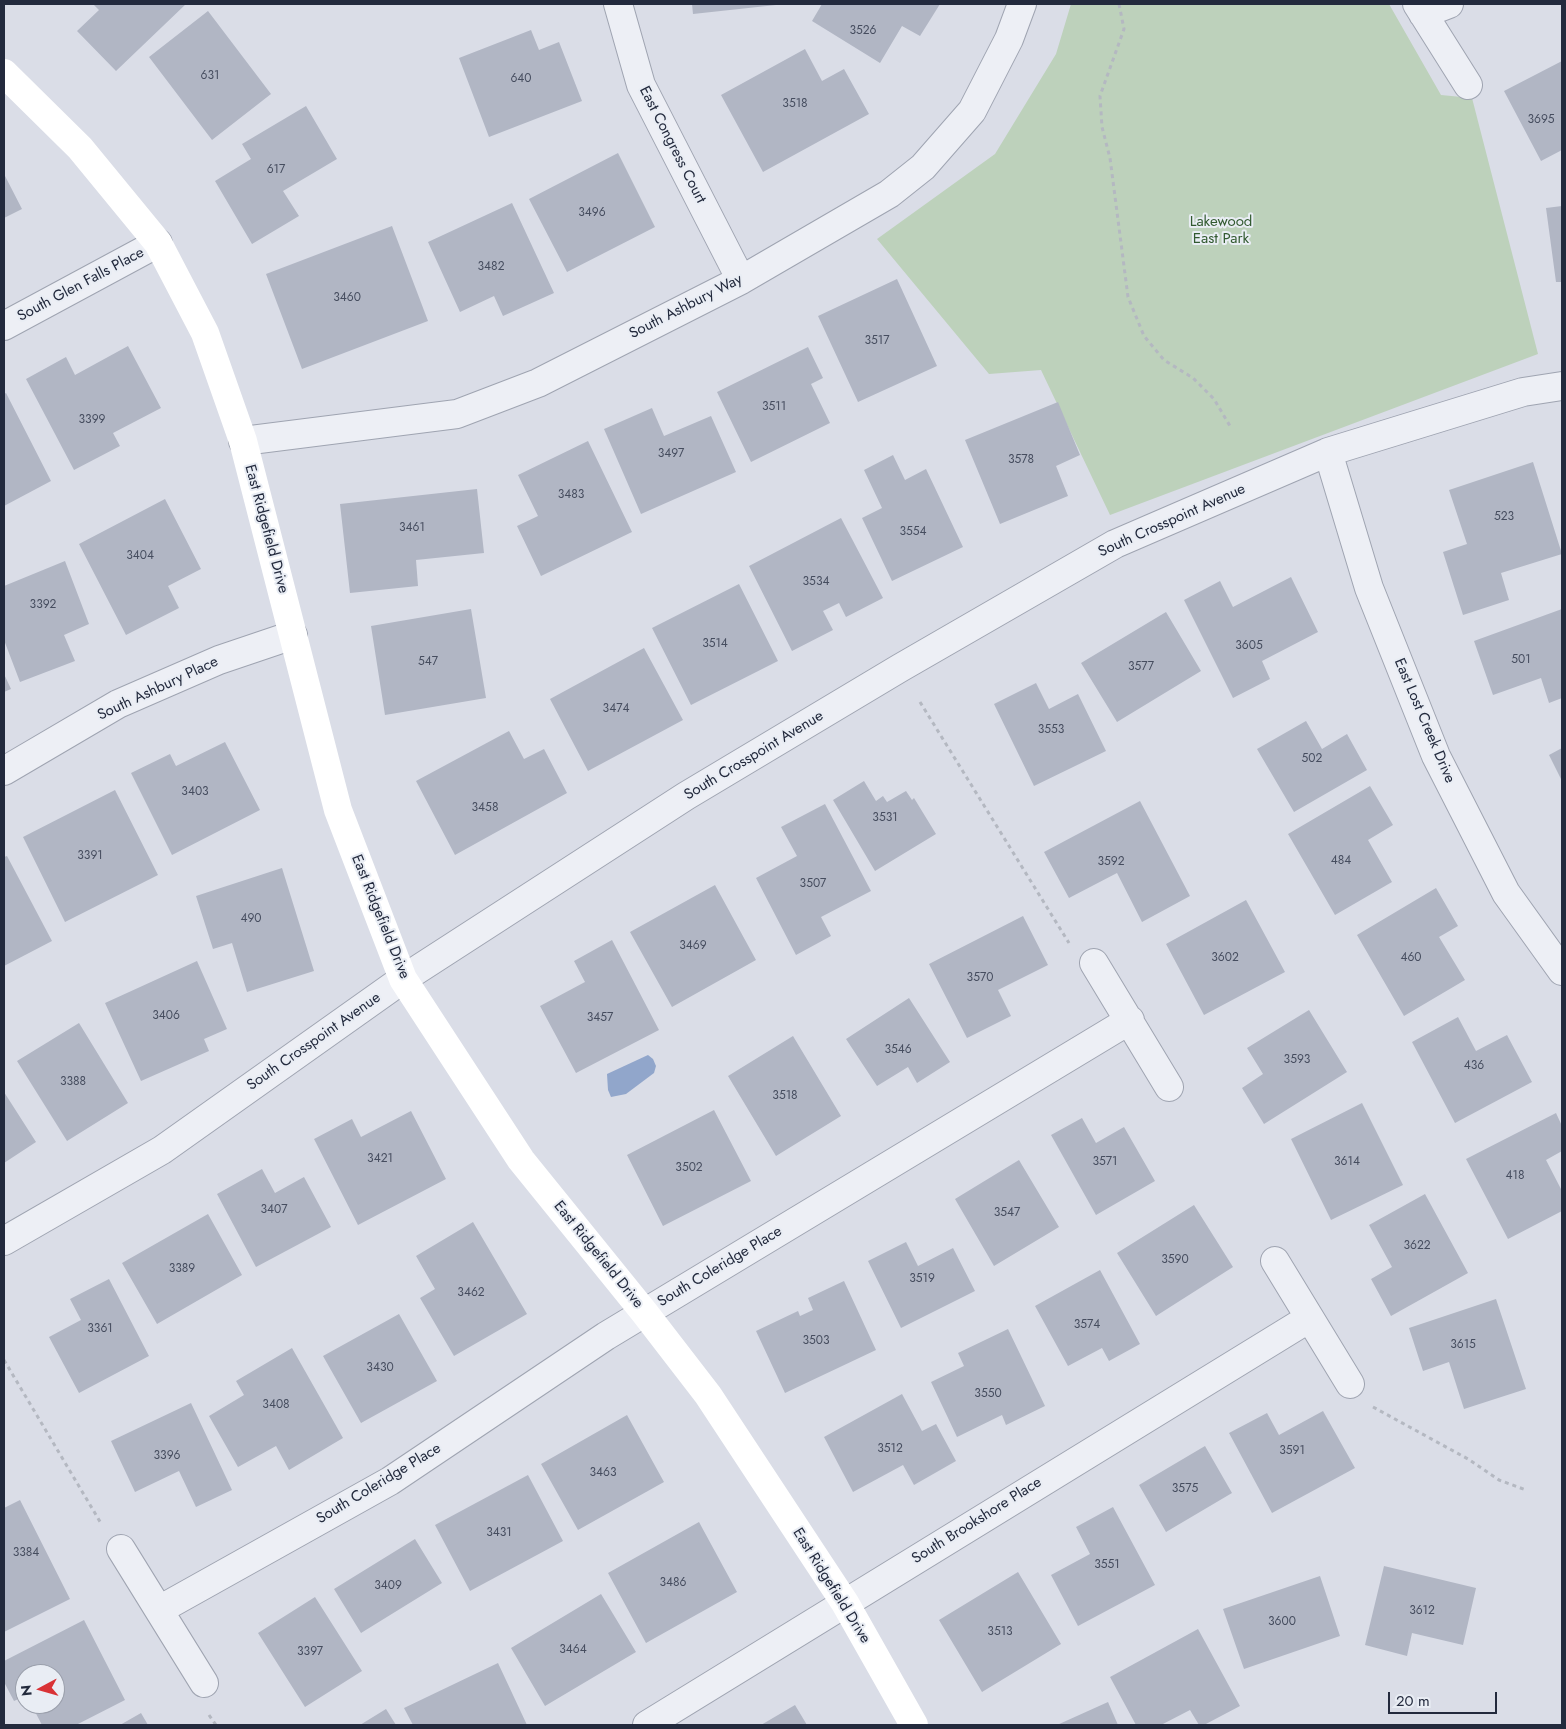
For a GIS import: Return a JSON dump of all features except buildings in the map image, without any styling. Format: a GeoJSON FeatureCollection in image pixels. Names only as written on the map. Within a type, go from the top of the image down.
{"type":"FeatureCollection","features":[{"type":"Feature","properties":{"kind":"street","name":"East Congress Court"},"geometry":{"type":"LineString","coordinates":[[618,4],[641,85],[741,280]]}},
{"type":"Feature","properties":{"kind":"street","name":"South Ashbury Way"},"geometry":{"type":"LineString","coordinates":[[243,441],[457,414],[538,383],[741,280],[889,194],[923,167],[972,111],[1009,39],[1022,4]]}},
{"type":"Feature","properties":{"kind":"street"},"geometry":{"type":"LineString","coordinates":[[1449,4],[1420,9],[1468,86]]}},
{"type":"Feature","properties":{"kind":"street","name":"East Ridgefield Drive"},"geometry":{"type":"LineString","coordinates":[[4,73],[80,148],[158,243],[205,333],[243,441],[338,810],[404,978],[521,1160],[644,1312],[708,1395],[844,1603],[914,1725]]}},
{"type":"Feature","properties":{"kind":"street","name":"South Glen Falls Place"},"geometry":{"type":"LineString","coordinates":[[4,326],[158,243]]}},
{"type":"Feature","properties":{"kind":"street","name":"South Crosspoint Avenue"},"geometry":{"type":"LineString","coordinates":[[4,1241],[162,1150],[404,978],[686,796],[900,668],[1116,544],[1328,452],[1523,392],[1562,386]]}},
{"type":"Feature","properties":{"kind":"street","name":"East Lost Creek Drive"},"geometry":{"type":"LineString","coordinates":[[1328,452],[1369,588],[1436,756],[1506,893],[1557,954]]}},
{"type":"Feature","properties":{"kind":"street","name":"South Ashbury Place"},"geometry":{"type":"LineString","coordinates":[[4,771],[118,704],[218,660],[294,635]]}},
{"type":"Feature","properties":{"kind":"street"},"geometry":{"type":"LineString","coordinates":[[1094,963],[1169,1086]]}},
{"type":"Feature","properties":{"kind":"street","name":"South Coleridge Place"},"geometry":{"type":"LineString","coordinates":[[159,1610],[390,1481],[644,1312],[1130,1020]]}},
{"type":"Feature","properties":{"kind":"street"},"geometry":{"type":"LineString","coordinates":[[1275,1261],[1350,1384]]}},
{"type":"Feature","properties":{"kind":"street","name":"South Brookshore Place"},"geometry":{"type":"LineString","coordinates":[[647,1725],[1308,1318]]}},
{"type":"Feature","properties":{"kind":"street"},"geometry":{"type":"LineString","coordinates":[[121,1549],[204,1683]]}},
{"type":"Feature","properties":{"kind":"path"},"geometry":{"type":"LineString","coordinates":[[1118,4],[1124,29],[1100,96],[1102,127],[1110,158],[1128,297],[1144,336],[1164,360],[1193,378],[1214,399],[1230,426]]}},
{"type":"Feature","properties":{"kind":"path"},"geometry":{"type":"LineString","coordinates":[[920,702],[1070,943]]}},
{"type":"Feature","properties":{"kind":"path"},"geometry":{"type":"LineString","coordinates":[[4,1360],[103,1526]]}},
{"type":"Feature","properties":{"kind":"path"},"geometry":{"type":"LineString","coordinates":[[1369,1405],[1468,1459],[1499,1480],[1526,1490]]}},
{"type":"Feature","properties":{"kind":"green space","name":"Lakewood East Park"},"geometry":{"type":"Polygon","coordinates":[[[1071,4],[1389,4],[1441,95],[1472,98],[1538,354],[1110,515],[1041,370],[989,374],[877,239],[995,154],[1056,54],[1071,4]]]}},
{"type":"Feature","properties":{"kind":"water"},"geometry":{"type":"Polygon","coordinates":[[[648,1055],[653,1059],[656,1066],[654,1073],[626,1094],[611,1097],[608,1090],[607,1074],[648,1055]]]}}]}
